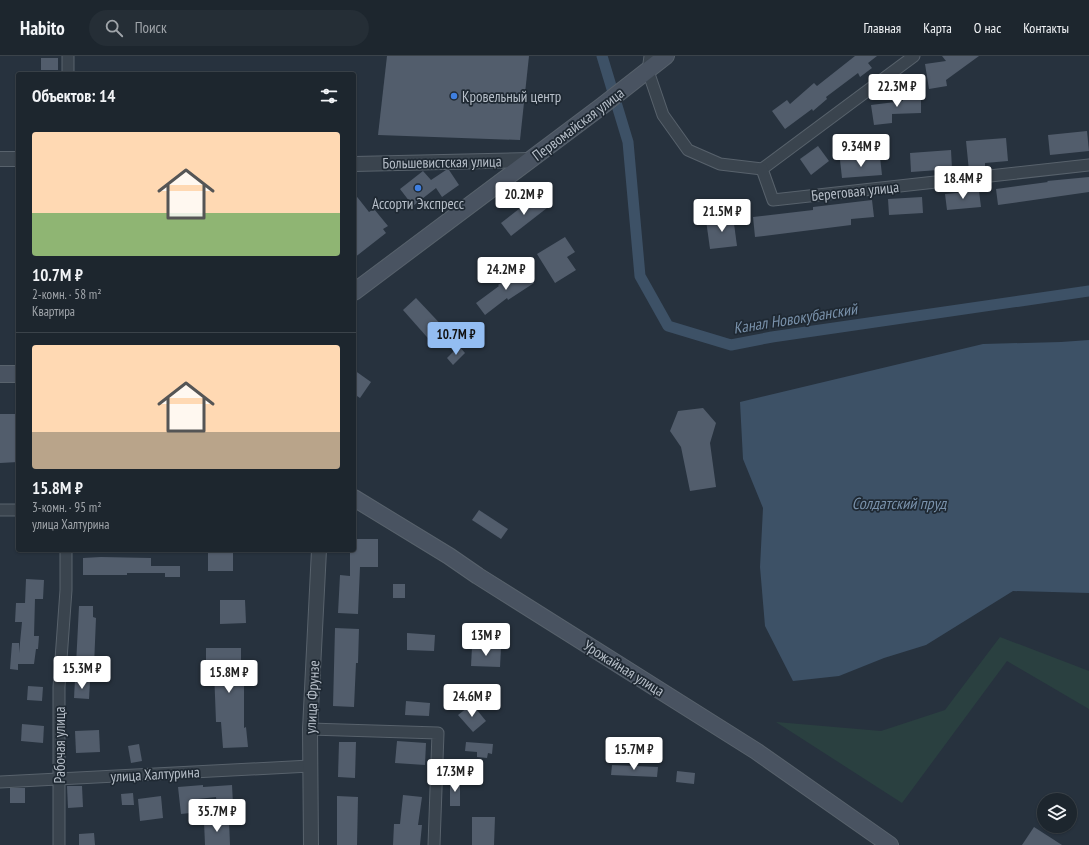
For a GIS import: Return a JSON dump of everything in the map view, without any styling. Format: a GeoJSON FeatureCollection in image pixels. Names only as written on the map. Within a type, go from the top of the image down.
{"type":"FeatureCollection","features":[{"type":"Feature","properties":{"kind":"main road","name":"Первомайская улица"},"geometry":{"type":"LineString","coordinates":[[356,290],[634,82],[649,63],[666,56]]}},
{"type":"Feature","properties":{"kind":"main road"},"geometry":{"type":"LineString","coordinates":[[0,374],[16,374]]}},
{"type":"Feature","properties":{"kind":"main road","name":"Урожайная улица"},"geometry":{"type":"LineString","coordinates":[[356,499],[449,556],[478,576],[756,751],[890,845]]}},
{"type":"Feature","properties":{"kind":"street"},"geometry":{"type":"LineString","coordinates":[[68,56],[68,72]]}},
{"type":"Feature","properties":{"kind":"street"},"geometry":{"type":"LineString","coordinates":[[649,63],[663,115],[688,150],[720,164],[762,169],[914,56]]}},
{"type":"Feature","properties":{"kind":"street"},"geometry":{"type":"LineString","coordinates":[[0,159],[16,160]]}},
{"type":"Feature","properties":{"kind":"street","name":"Большевистская улица"},"geometry":{"type":"LineString","coordinates":[[356,164],[530,160]]}},
{"type":"Feature","properties":{"kind":"street","name":"Береговая улица"},"geometry":{"type":"LineString","coordinates":[[762,169],[773,200],[1089,165]]}},
{"type":"Feature","properties":{"kind":"street"},"geometry":{"type":"LineString","coordinates":[[0,510],[16,510]]}},
{"type":"Feature","properties":{"kind":"street","name":"Рабочая улица"},"geometry":{"type":"LineString","coordinates":[[59,845],[59,687],[66,590],[66,552]]}},
{"type":"Feature","properties":{"kind":"street","name":"улица Фрунзе"},"geometry":{"type":"LineString","coordinates":[[311,845],[310,729],[319,552]]}},
{"type":"Feature","properties":{"kind":"street"},"geometry":{"type":"LineString","coordinates":[[310,729],[438,733],[434,845]]}},
{"type":"Feature","properties":{"kind":"street","name":"улица Халтурина"},"geometry":{"type":"LineString","coordinates":[[0,782],[310,766]]}},
{"type":"Feature","properties":{"kind":"green space"},"geometry":{"type":"Polygon","coordinates":[[[1000,637],[1089,671],[1089,709],[1007,661],[902,803],[776,722],[881,731],[945,710],[1000,637]]]}},
{"type":"Feature","properties":{"kind":"water","name":"Солдатский пруд"},"geometry":{"type":"Polygon","coordinates":[[[1089,340],[1089,593],[1013,591],[926,645],[884,658],[839,676],[793,681],[765,626],[760,567],[763,508],[743,459],[740,402],[983,344],[1089,340]]]}},
{"type":"Feature","properties":{"kind":"building","name":"Кровельный центр"},"geometry":{"type":"Polygon","coordinates":[[[387,56],[529,56],[520,140],[378,135],[387,56]]]}},
{"type":"Feature","properties":{"kind":"building"},"geometry":{"type":"Polygon","coordinates":[[[855,56],[877,56],[868,63],[872,68],[860,77],[858,73],[826,97],[827,99],[813,111],[812,109],[785,129],[772,111],[787,100],[790,104],[814,83],[817,86],[855,56]]]}},
{"type":"Feature","properties":{"kind":"building"},"geometry":{"type":"Polygon","coordinates":[[[942,56],[979,56],[946,80],[947,86],[929,89],[925,64],[946,61],[942,56]]]}},
{"type":"Feature","properties":{"kind":"building"},"geometry":{"type":"Polygon","coordinates":[[[41,58],[58,58],[58,70],[41,70],[41,58]]]}},
{"type":"Feature","properties":{"kind":"building"},"geometry":{"type":"Polygon","coordinates":[[[921,90],[921,113],[892,114],[892,123],[874,125],[871,105],[903,101],[902,91],[921,90]]]}},
{"type":"Feature","properties":{"kind":"building"},"geometry":{"type":"Polygon","coordinates":[[[1087,131],[1089,151],[1050,155],[1048,135],[1087,131]]]}},
{"type":"Feature","properties":{"kind":"building"},"geometry":{"type":"Polygon","coordinates":[[[1006,138],[1008,161],[985,163],[985,169],[969,171],[966,141],[1006,138]]]}},
{"type":"Feature","properties":{"kind":"building"},"geometry":{"type":"Polygon","coordinates":[[[818,146],[829,161],[811,175],[800,159],[818,146]]]}},
{"type":"Feature","properties":{"kind":"building"},"geometry":{"type":"Polygon","coordinates":[[[951,150],[952,169],[911,172],[910,153],[951,150]]]}},
{"type":"Feature","properties":{"kind":"building"},"geometry":{"type":"Polygon","coordinates":[[[880,157],[882,175],[842,178],[840,160],[880,157]]]}},
{"type":"Feature","properties":{"kind":"building"},"geometry":{"type":"Polygon","coordinates":[[[446,170],[449,170],[459,185],[442,197],[436,188],[413,206],[400,189],[423,171],[431,180],[446,170]]]}},
{"type":"Feature","properties":{"kind":"building"},"geometry":{"type":"Polygon","coordinates":[[[1089,177],[1089,192],[998,205],[996,189],[1048,182],[1047,181],[1089,177]]]}},
{"type":"Feature","properties":{"kind":"building"},"geometry":{"type":"Polygon","coordinates":[[[979,191],[981,207],[947,210],[945,194],[979,191]]]}},
{"type":"Feature","properties":{"kind":"building"},"geometry":{"type":"Polygon","coordinates":[[[537,195],[547,208],[511,236],[501,223],[537,195]]]}},
{"type":"Feature","properties":{"kind":"building"},"geometry":{"type":"Polygon","coordinates":[[[356,196],[369,212],[374,209],[388,226],[383,229],[386,233],[356,256],[356,196]]]}},
{"type":"Feature","properties":{"kind":"building"},"geometry":{"type":"Polygon","coordinates":[[[922,197],[923,213],[889,215],[888,199],[922,197]]]}},
{"type":"Feature","properties":{"kind":"building"},"geometry":{"type":"Polygon","coordinates":[[[872,200],[874,217],[851,219],[851,225],[755,237],[753,217],[813,210],[813,207],[872,200]]]}},
{"type":"Feature","properties":{"kind":"building"},"geometry":{"type":"Polygon","coordinates":[[[733,216],[737,246],[710,249],[706,220],[733,216]]]}},
{"type":"Feature","properties":{"kind":"building"},"geometry":{"type":"Polygon","coordinates":[[[565,237],[575,252],[567,257],[576,270],[555,283],[537,254],[565,237]]]}},
{"type":"Feature","properties":{"kind":"building"},"geometry":{"type":"Polygon","coordinates":[[[523,267],[534,283],[508,300],[507,298],[485,315],[476,303],[523,267]]]}},
{"type":"Feature","properties":{"kind":"building"},"geometry":{"type":"Polygon","coordinates":[[[416,298],[448,332],[434,345],[403,310],[416,298]]]}},
{"type":"Feature","properties":{"kind":"building"},"geometry":{"type":"Polygon","coordinates":[[[459,346],[465,353],[453,365],[447,358],[459,346]]]}},
{"type":"Feature","properties":{"kind":"building"},"geometry":{"type":"Polygon","coordinates":[[[356,371],[371,382],[360,398],[356,395],[356,371]]]}},
{"type":"Feature","properties":{"kind":"building"},"geometry":{"type":"Polygon","coordinates":[[[703,408],[716,423],[710,443],[716,487],[690,491],[681,447],[670,431],[678,411],[703,408]]]}},
{"type":"Feature","properties":{"kind":"building"},"geometry":{"type":"Polygon","coordinates":[[[0,414],[15,414],[16,462],[0,463],[0,414]]]}},
{"type":"Feature","properties":{"kind":"building"},"geometry":{"type":"Polygon","coordinates":[[[479,510],[508,529],[501,539],[472,520],[479,510]]]}},
{"type":"Feature","properties":{"kind":"building"},"geometry":{"type":"Polygon","coordinates":[[[356,539],[378,539],[378,567],[360,567],[358,614],[338,613],[340,575],[350,576],[350,552],[356,552],[356,539]]]}},
{"type":"Feature","properties":{"kind":"building"},"geometry":{"type":"Polygon","coordinates":[[[208,552],[233,552],[233,571],[208,571],[208,552]]]}},
{"type":"Feature","properties":{"kind":"building"},"geometry":{"type":"Polygon","coordinates":[[[83,558],[151,558],[151,566],[180,566],[180,577],[165,577],[165,573],[83,575],[83,558]]]}},
{"type":"Feature","properties":{"kind":"building"},"geometry":{"type":"Polygon","coordinates":[[[26,579],[44,580],[43,599],[35,599],[34,636],[39,636],[38,649],[36,649],[34,664],[18,664],[18,670],[10,669],[12,643],[19,643],[19,653],[22,622],[15,622],[16,603],[25,603],[26,579]]]}},
{"type":"Feature","properties":{"kind":"building"},"geometry":{"type":"Polygon","coordinates":[[[393,584],[405,584],[405,598],[393,598],[393,584]]]}},
{"type":"Feature","properties":{"kind":"building"},"geometry":{"type":"Polygon","coordinates":[[[220,600],[245,600],[246,623],[220,624],[220,600]]]}},
{"type":"Feature","properties":{"kind":"building"},"geometry":{"type":"Polygon","coordinates":[[[79,606],[93,606],[93,617],[96,618],[94,666],[76,665],[79,606]]]}},
{"type":"Feature","properties":{"kind":"building"},"geometry":{"type":"Polygon","coordinates":[[[335,628],[359,629],[354,707],[333,706],[335,628]]]}},
{"type":"Feature","properties":{"kind":"building"},"geometry":{"type":"Polygon","coordinates":[[[407,633],[435,635],[434,651],[407,650],[407,633]]]}},
{"type":"Feature","properties":{"kind":"building"},"geometry":{"type":"Polygon","coordinates":[[[472,647],[501,648],[500,667],[471,666],[472,647]]]}},
{"type":"Feature","properties":{"kind":"building"},"geometry":{"type":"Polygon","coordinates":[[[206,648],[241,648],[241,673],[244,673],[244,728],[246,727],[248,747],[223,748],[221,722],[216,722],[214,670],[206,670],[206,648]]]}},
{"type":"Feature","properties":{"kind":"building"},"geometry":{"type":"Polygon","coordinates":[[[75,680],[90,681],[89,699],[74,698],[75,680]]]}},
{"type":"Feature","properties":{"kind":"building"},"geometry":{"type":"Polygon","coordinates":[[[28,686],[43,687],[42,701],[27,700],[28,686]]]}},
{"type":"Feature","properties":{"kind":"building"},"geometry":{"type":"Polygon","coordinates":[[[406,701],[430,703],[429,716],[405,715],[406,701]]]}},
{"type":"Feature","properties":{"kind":"building"},"geometry":{"type":"Polygon","coordinates":[[[472,704],[486,721],[473,732],[458,715],[472,704]]]}},
{"type":"Feature","properties":{"kind":"building"},"geometry":{"type":"Polygon","coordinates":[[[22,724],[44,726],[43,743],[21,741],[22,724]]]}},
{"type":"Feature","properties":{"kind":"building"},"geometry":{"type":"Polygon","coordinates":[[[99,730],[100,752],[76,753],[75,731],[99,730]]]}},
{"type":"Feature","properties":{"kind":"building"},"geometry":{"type":"Polygon","coordinates":[[[397,741],[426,743],[425,765],[395,763],[397,741]]]}},
{"type":"Feature","properties":{"kind":"building"},"geometry":{"type":"Polygon","coordinates":[[[339,742],[356,742],[355,778],[338,777],[339,742]]]}},
{"type":"Feature","properties":{"kind":"building"},"geometry":{"type":"Polygon","coordinates":[[[466,742],[493,744],[492,754],[488,753],[487,758],[477,757],[477,752],[465,751],[466,742]]]}},
{"type":"Feature","properties":{"kind":"building"},"geometry":{"type":"Polygon","coordinates":[[[139,744],[142,761],[131,763],[128,746],[139,744]]]}},
{"type":"Feature","properties":{"kind":"building"},"geometry":{"type":"Polygon","coordinates":[[[612,765],[658,767],[657,777],[611,775],[612,765]]]}},
{"type":"Feature","properties":{"kind":"building"},"geometry":{"type":"Polygon","coordinates":[[[677,771],[695,773],[694,784],[676,782],[677,771]]]}},
{"type":"Feature","properties":{"kind":"building"},"geometry":{"type":"Polygon","coordinates":[[[450,779],[460,780],[460,806],[450,806],[450,779]]]}},
{"type":"Feature","properties":{"kind":"building"},"geometry":{"type":"Polygon","coordinates":[[[203,785],[203,787],[232,785],[233,804],[217,805],[216,797],[189,800],[190,813],[181,814],[178,787],[203,785]]]}},
{"type":"Feature","properties":{"kind":"building"},"geometry":{"type":"Polygon","coordinates":[[[67,786],[82,786],[83,807],[68,808],[67,786]]]}},
{"type":"Feature","properties":{"kind":"building"},"geometry":{"type":"Polygon","coordinates":[[[10,788],[25,788],[25,803],[10,803],[10,788]]]}},
{"type":"Feature","properties":{"kind":"building"},"geometry":{"type":"Polygon","coordinates":[[[133,793],[134,805],[122,805],[121,794],[133,793]]]}},
{"type":"Feature","properties":{"kind":"building"},"geometry":{"type":"Polygon","coordinates":[[[403,795],[422,797],[418,825],[422,825],[420,845],[393,845],[394,824],[400,824],[403,795]]]}},
{"type":"Feature","properties":{"kind":"building"},"geometry":{"type":"Polygon","coordinates":[[[161,796],[163,818],[140,821],[138,799],[161,796]]]}},
{"type":"Feature","properties":{"kind":"building"},"geometry":{"type":"Polygon","coordinates":[[[337,796],[358,797],[357,845],[337,845],[337,796]]]}},
{"type":"Feature","properties":{"kind":"building"},"geometry":{"type":"Polygon","coordinates":[[[472,817],[495,817],[494,845],[472,845],[472,817]]]}},
{"type":"Feature","properties":{"kind":"building"},"geometry":{"type":"Polygon","coordinates":[[[229,820],[230,845],[205,845],[204,821],[229,820]]]}},
{"type":"Feature","properties":{"kind":"building"},"geometry":{"type":"Polygon","coordinates":[[[1034,827],[1037,829],[1037,833],[1043,833],[1062,845],[1022,845],[1034,827]]]}},
{"type":"Feature","properties":{"kind":"building"},"geometry":{"type":"Polygon","coordinates":[[[94,833],[95,845],[79,845],[79,834],[94,833]]]}},
{"type":"Feature","properties":{"kind":"waterway","name":"Канал Новокубанский"},"geometry":{"type":"LineString","coordinates":[[602,56],[628,142],[640,276],[668,326],[731,345],[772,337],[1089,291]]}},
{"type":"Feature","properties":{"kind":"place","name":"Кровельный центр"},"geometry":{"type":"Point","coordinates":[454,96]}},
{"type":"Feature","properties":{"kind":"place","name":"Ассорти Экспресс"},"geometry":{"type":"Point","coordinates":[418,188]}}]}
